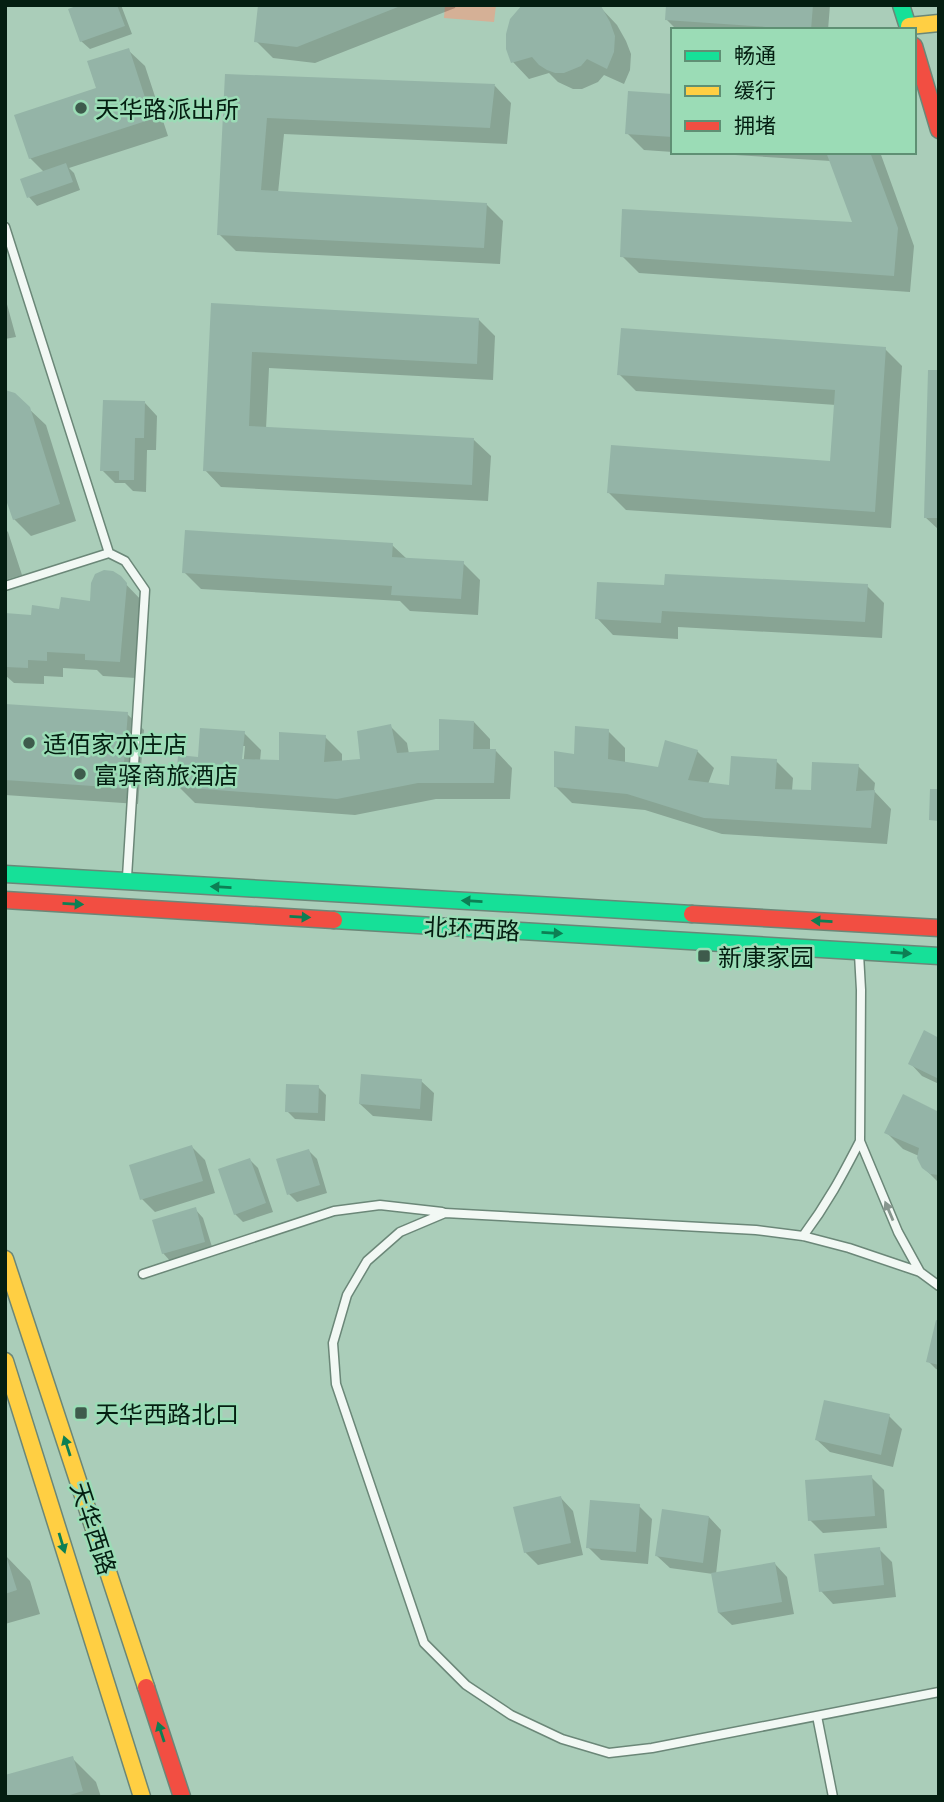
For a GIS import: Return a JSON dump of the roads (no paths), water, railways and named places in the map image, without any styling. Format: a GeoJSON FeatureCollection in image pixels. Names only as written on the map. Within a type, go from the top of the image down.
{"type":"FeatureCollection","features":[{"type":"Feature","properties":{"kind":"street"},"geometry":{"type":"LineString","coordinates":[[901,5],[909,28],[939,23]]}},
{"type":"Feature","properties":{"kind":"street"},"geometry":{"type":"LineString","coordinates":[[916,53],[939,130]]}},
{"type":"Feature","properties":{"kind":"street","name":"北环西路"},"geometry":{"type":"LineString","coordinates":[[5,874],[939,928]]}},
{"type":"Feature","properties":{"kind":"street","name":"北环西路"},"geometry":{"type":"LineString","coordinates":[[5,900],[939,956]]}},
{"type":"Feature","properties":{"kind":"street","name":"天华西路"},"geometry":{"type":"LineString","coordinates":[[5,1259],[182,1797]]}},
{"type":"Feature","properties":{"kind":"street","name":"天华西路"},"geometry":{"type":"LineString","coordinates":[[5,1360],[142,1797]]}},
{"type":"Feature","properties":{"kind":"lane"},"geometry":{"type":"LineString","coordinates":[[5,227],[109,553]]}},
{"type":"Feature","properties":{"kind":"lane"},"geometry":{"type":"LineString","coordinates":[[5,586],[109,553],[125,561],[145,590],[127,881]]}},
{"type":"Feature","properties":{"kind":"lane"},"geometry":{"type":"LineString","coordinates":[[859,951],[860,1140],[898,1232],[919,1272]]}},
{"type":"Feature","properties":{"kind":"lane"},"geometry":{"type":"LineString","coordinates":[[803,1236],[826,1205],[860,1140]]}},
{"type":"Feature","properties":{"kind":"lane"},"geometry":{"type":"LineString","coordinates":[[143,1275],[334,1211],[380,1205],[445,1213],[743,1230],[803,1236],[849,1248],[919,1272],[939,1286]]}},
{"type":"Feature","properties":{"kind":"lane"},"geometry":{"type":"LineString","coordinates":[[445,1213],[400,1232],[367,1261],[347,1295],[333,1343],[336,1384],[424,1643],[466,1685],[511,1715],[562,1739],[608,1753],[652,1748],[939,1692]]}},
{"type":"Feature","properties":{"kind":"lane"},"geometry":{"type":"LineString","coordinates":[[817,1716],[833,1797]]}},
{"type":"Feature","properties":{"kind":"place","name":"天华路派出所"},"geometry":{"type":"Point","coordinates":[81,108]}},
{"type":"Feature","properties":{"kind":"place","name":"适佰家亦庄店"},"geometry":{"type":"Point","coordinates":[29,743]}},
{"type":"Feature","properties":{"kind":"place","name":"富驿商旅酒店"},"geometry":{"type":"Point","coordinates":[80,774]}},
{"type":"Feature","properties":{"kind":"place","name":"新康家园"},"geometry":{"type":"Point","coordinates":[704,956]}},
{"type":"Feature","properties":{"kind":"place","name":"天华西路北口"},"geometry":{"type":"Point","coordinates":[81,1413]}}]}
